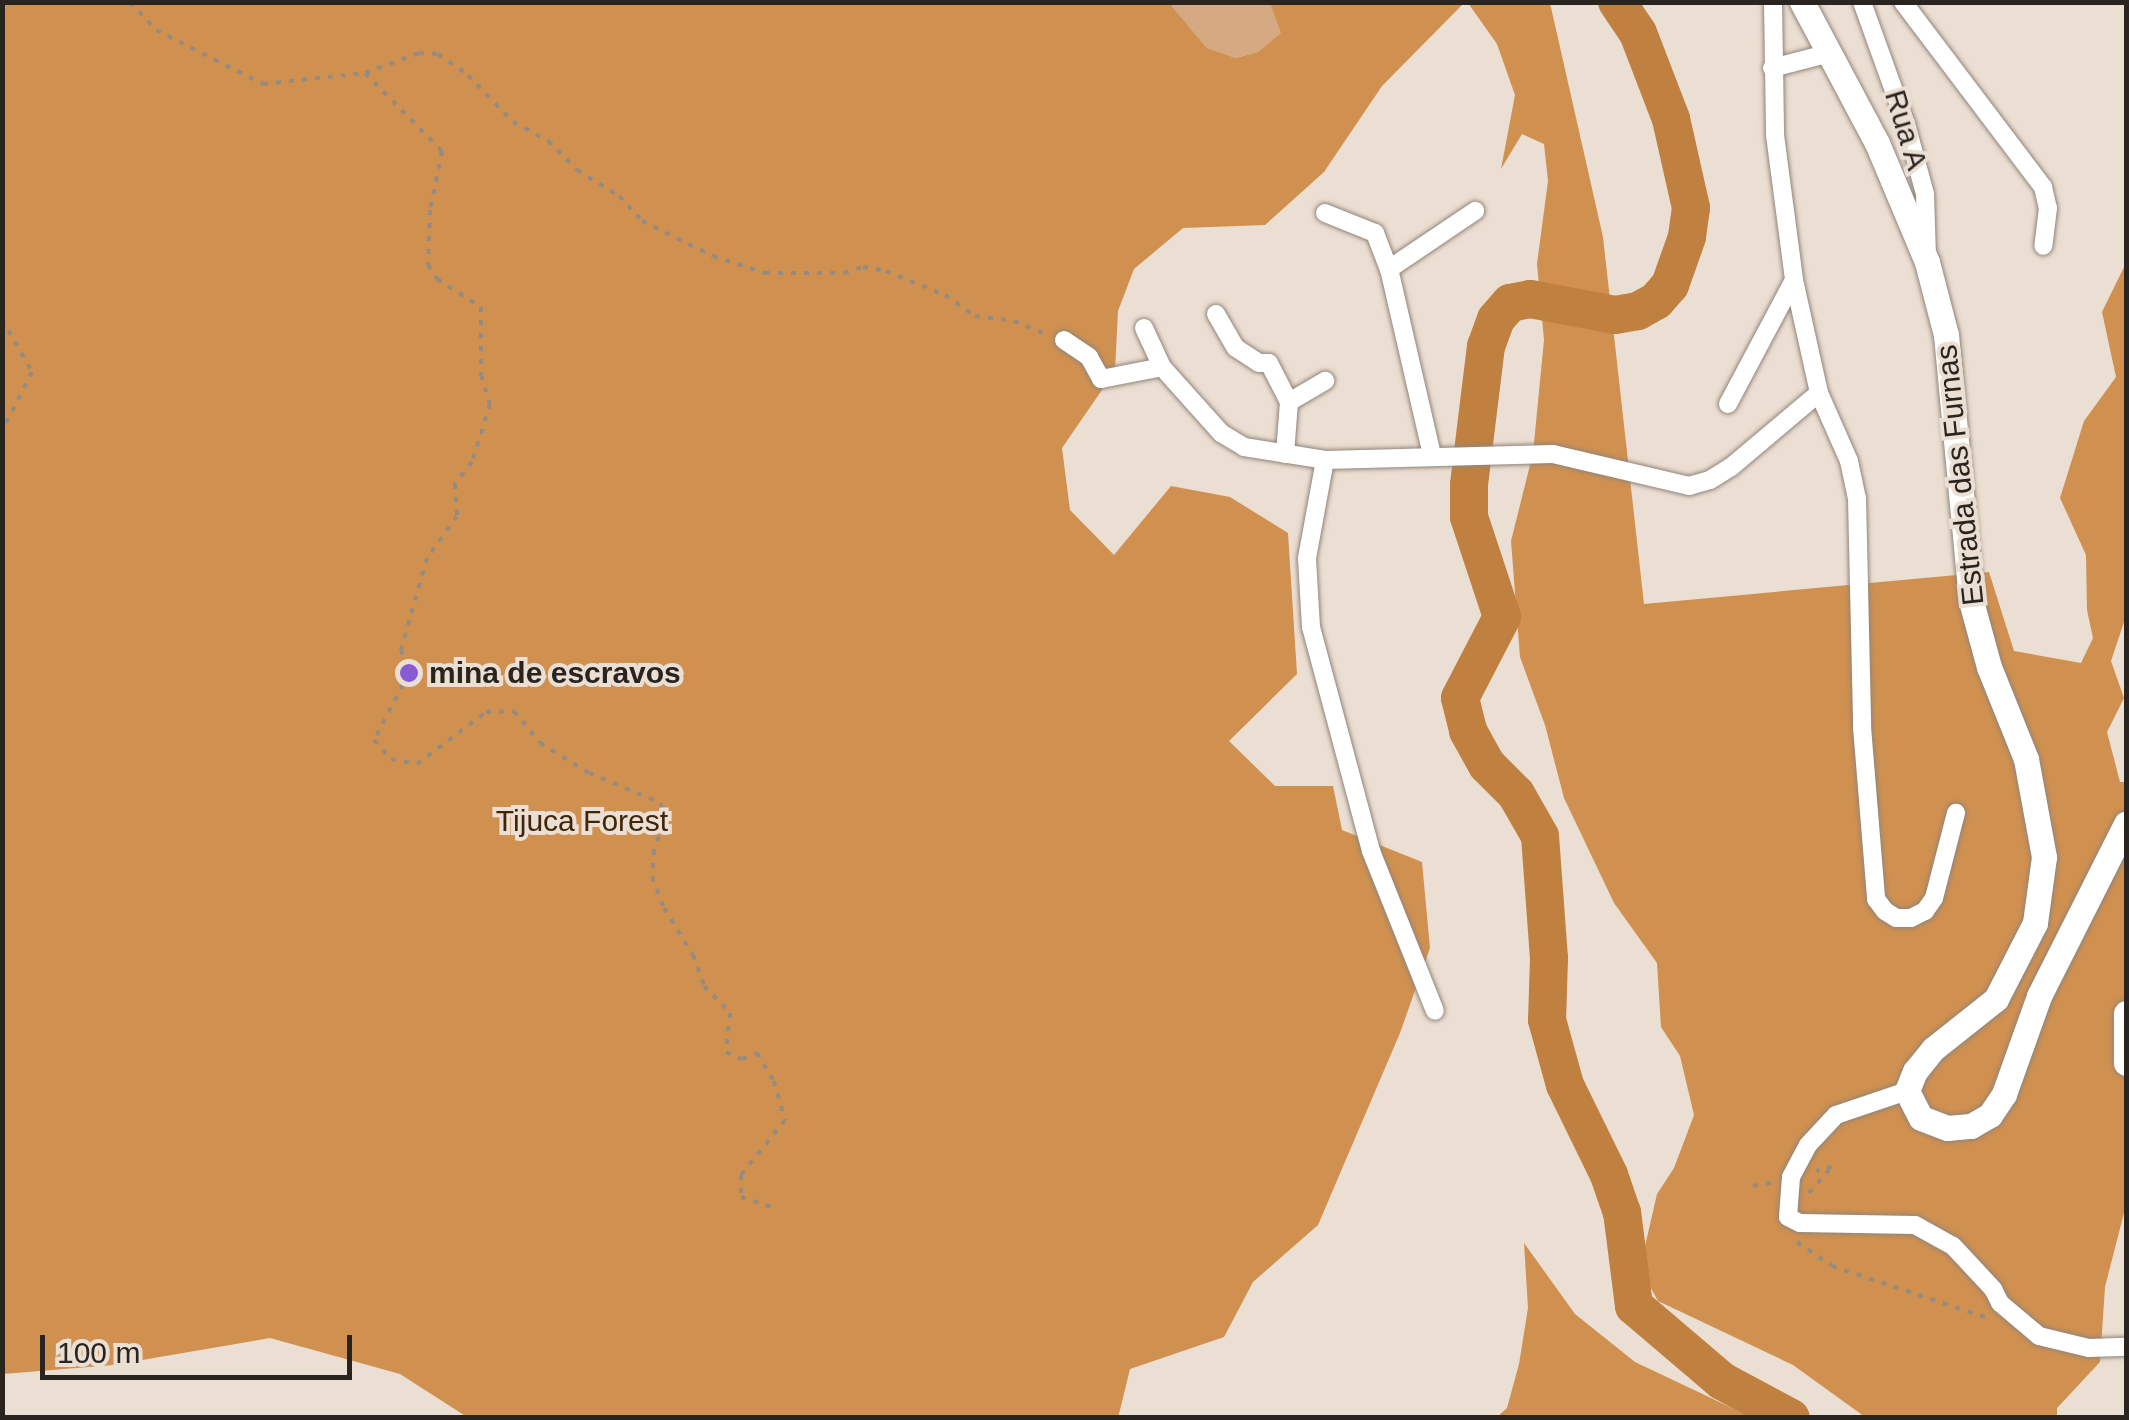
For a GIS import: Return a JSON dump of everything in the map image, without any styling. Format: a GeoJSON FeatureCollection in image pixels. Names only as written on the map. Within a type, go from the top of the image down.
{"type":"FeatureCollection","features":[{"type":"Feature","properties":{"kind":"main road","name":"Estrada das Furnas"},"geometry":{"type":"LineString","coordinates":[[1802,2],[1877,142],[1927,262],[1946,335],[1972,601],[1989,667],[2026,759],[2044,857],[2035,923],[1996,999],[1933,1049],[1907,1092]]}},
{"type":"Feature","properties":{"kind":"main road"},"geometry":{"type":"LineString","coordinates":[[1907,1092],[1921,1118],[1947,1128],[1971,1126],[1990,1115],[2004,1094],[2039,996],[2126,824]]}},
{"type":"Feature","properties":{"kind":"main road"},"geometry":{"type":"LineString","coordinates":[[2126,1013],[2126,1063]]}},
{"type":"Feature","properties":{"kind":"street"},"geometry":{"type":"LineString","coordinates":[[1773,2],[1772,68],[1780,192],[1794,280],[1818,393],[1849,460],[1858,498],[1862,727],[1876,900],[1885,912],[1896,918],[1911,918],[1925,911],[1934,898],[1956,813]]}},
{"type":"Feature","properties":{"kind":"street","name":"Rua A"},"geometry":{"type":"LineString","coordinates":[[1862,2],[1906,124],[1925,194],[1927,262]]}},
{"type":"Feature","properties":{"kind":"street"},"geometry":{"type":"LineString","coordinates":[[1903,2],[2043,187],[2048,208],[2043,246]]}},
{"type":"Feature","properties":{"kind":"street"},"geometry":{"type":"LineString","coordinates":[[1772,68],[1830,53]]}},
{"type":"Feature","properties":{"kind":"street"},"geometry":{"type":"LineString","coordinates":[[1389,270],[1476,211]]}},
{"type":"Feature","properties":{"kind":"street"},"geometry":{"type":"LineString","coordinates":[[1325,213],[1375,233],[1389,270],[1432,455]]}},
{"type":"Feature","properties":{"kind":"street"},"geometry":{"type":"LineString","coordinates":[[1728,404],[1794,280]]}},
{"type":"Feature","properties":{"kind":"street"},"geometry":{"type":"LineString","coordinates":[[1216,314],[1236,348],[1259,363],[1268,362],[1289,402],[1286,454]]}},
{"type":"Feature","properties":{"kind":"street"},"geometry":{"type":"LineString","coordinates":[[1144,328],[1162,367],[1221,433],[1244,447],[1326,460],[1518,453],[1574,457],[1689,486],[1710,480],[1730,466],[1818,393]]}},
{"type":"Feature","properties":{"kind":"street"},"geometry":{"type":"LineString","coordinates":[[1064,340],[1089,357],[1101,378],[1162,367]]}},
{"type":"Feature","properties":{"kind":"street"},"geometry":{"type":"LineString","coordinates":[[1289,402],[1325,381]]}},
{"type":"Feature","properties":{"kind":"street"},"geometry":{"type":"LineString","coordinates":[[1326,460],[1308,558],[1311,627],[1326,698],[1377,868],[1435,1011]]}},
{"type":"Feature","properties":{"kind":"street"},"geometry":{"type":"LineString","coordinates":[[1907,1092],[1836,1115],[1808,1145],[1791,1177],[1788,1216],[1800,1222],[1915,1225],[1953,1246],[1994,1288],[2000,1303],[2039,1336],[2089,1348],[2126,1348]]}},
{"type":"Feature","properties":{"kind":"path"},"geometry":{"type":"LineString","coordinates":[[130,2],[156,30],[263,84],[365,74],[419,53],[438,54],[468,75],[513,122],[548,141],[577,170],[619,196],[642,220],[739,266],[765,273],[844,273],[862,267],[886,270],[945,295],[975,316],[1014,321],[1064,340]]}},
{"type":"Feature","properties":{"kind":"path"},"geometry":{"type":"LineString","coordinates":[[365,74],[442,151],[430,210],[428,265],[437,279],[481,307],[481,375],[490,404],[472,462],[455,484],[457,516],[427,558],[401,650],[410,673],[374,740],[391,758],[417,764],[486,712],[514,711],[540,743],[588,773],[661,802],[664,824],[654,850],[652,877],[694,954],[704,986],[730,1013],[726,1052],[742,1060],[757,1054],[774,1081],[785,1120],[741,1174],[741,1197],[774,1208]]}},
{"type":"Feature","properties":{"kind":"path"},"geometry":{"type":"LineString","coordinates":[[2,319],[32,372],[2,431]]}},
{"type":"Feature","properties":{"kind":"path"},"geometry":{"type":"LineString","coordinates":[[1753,1186],[1832,1167],[1776,1230],[1832,1266],[2004,1324]]}},
{"type":"Feature","properties":{"kind":"shaded area"},"geometry":{"type":"Polygon","coordinates":[[[1168,3],[1270,3],[1282,33],[1258,52],[1236,58],[1207,48],[1168,3]]]}},
{"type":"Feature","properties":{"kind":"green space","name":"Tijuca Forest"},"geometry":{"type":"Polygon","coordinates":[[[1168,2],[1207,48],[1236,58],[1258,52],[1281,33],[1270,3],[1464,3],[1382,86],[1324,172],[1265,225],[1183,228],[1134,269],[1118,311],[1115,371],[1062,448],[1070,510],[1114,555],[1171,486],[1230,497],[1288,533],[1297,674],[1229,741],[1275,786],[1333,786],[1342,830],[1422,862],[1430,948],[1400,1033],[1318,1225],[1253,1282],[1224,1337],[1130,1369],[1118,1418],[467,1417],[400,1374],[270,1338],[113,1365],[3,1374],[3,3],[1168,2]]]}},
{"type":"Feature","properties":{"kind":"green space"},"geometry":{"type":"Polygon","coordinates":[[[1468,3],[1550,3],[1603,237],[1644,604],[1989,572],[2014,651],[2081,663],[2093,638],[2087,610],[2086,555],[2060,498],[2084,421],[2116,377],[2102,312],[2126,263],[2126,616],[2111,661],[2124,698],[2107,732],[2120,782],[2126,782],[2126,1205],[2105,1287],[2100,1362],[2057,1408],[2057,1417],[1865,1417],[1793,1365],[1658,1301],[1640,1268],[1657,1194],[1674,1168],[1694,1115],[1680,1056],[1661,1027],[1657,963],[1614,903],[1564,798],[1545,725],[1520,657],[1511,541],[1533,453],[1544,340],[1537,264],[1548,181],[1544,144],[1522,134],[1501,169],[1515,95],[1497,44],[1468,3]]]}},
{"type":"Feature","properties":{"kind":"green space"},"geometry":{"type":"Polygon","coordinates":[[[1524,1243],[1575,1314],[1635,1362],[1751,1417],[1497,1417],[1507,1408],[1528,1308],[1524,1243]]]}},
{"type":"Feature","properties":{"kind":"waterway"},"geometry":{"type":"LineString","coordinates":[[1617,2],[1638,33],[1671,119],[1691,208],[1687,237],[1670,285],[1656,301],[1638,311],[1615,315],[1530,299],[1510,303],[1496,319],[1486,346],[1469,485],[1469,517],[1502,617],[1460,698],[1468,731],[1487,765],[1516,794],[1540,836],[1549,958],[1547,1020],[1565,1085],[1609,1175],[1622,1212],[1634,1306],[1722,1381],[1791,1418]]}},
{"type":"Feature","properties":{"kind":"place","name":"mina de escravos"},"geometry":{"type":"Point","coordinates":[409,673]}}]}
